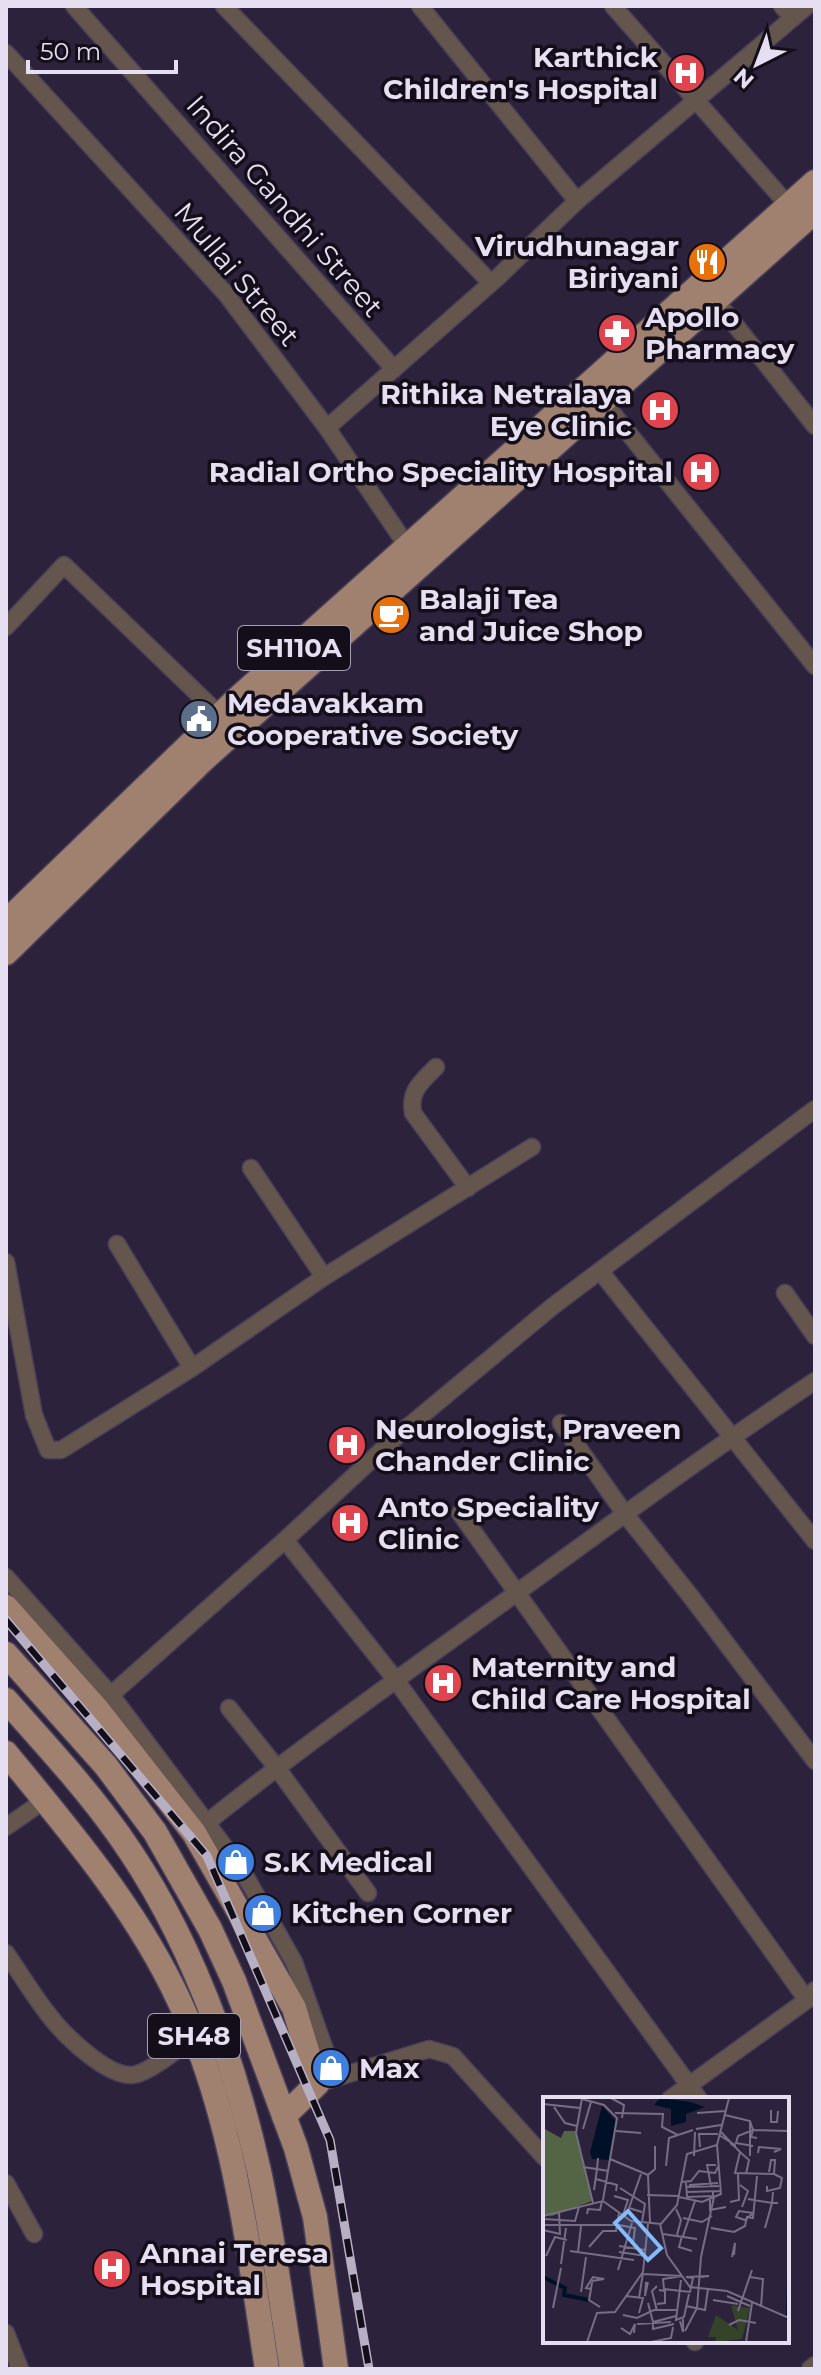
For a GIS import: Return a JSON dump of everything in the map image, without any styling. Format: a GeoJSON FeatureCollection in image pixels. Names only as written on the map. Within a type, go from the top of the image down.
{"type":"FeatureCollection","features":[{"type":"Feature","properties":{"kind":"main road","name":"SH110A"},"geometry":{"type":"LineString","coordinates":[[10,930],[407,546],[595,392],[713,301],[808,203]]}},
{"type":"Feature","properties":{"kind":"main road","name":"SH110A"},"geometry":{"type":"LineString","coordinates":[[227,723],[808,203]]}},
{"type":"Feature","properties":{"kind":"main road"},"geometry":{"type":"LineString","coordinates":[[6,1607],[104,1701],[201,1828],[294,2008],[326,2081],[284,2116]]}},
{"type":"Feature","properties":{"kind":"main road"},"geometry":{"type":"LineString","coordinates":[[8,1656],[106,1766],[155,1832],[210,1929],[234,1981],[296,2148],[315,2217],[336,2369]]}},
{"type":"Feature","properties":{"kind":"main road"},"geometry":{"type":"LineString","coordinates":[[6,1700],[120,1836],[183,1944],[226,2053],[246,2117],[260,2174],[292,2369]]}},
{"type":"Feature","properties":{"kind":"main road","name":"SH48"},"geometry":{"type":"LineString","coordinates":[[6,1753],[114,1888],[172,1985],[194,2037],[229,2144],[245,2222],[267,2369]]}},
{"type":"Feature","properties":{"kind":"street","name":"Indira Gandhi Street"},"geometry":{"type":"LineString","coordinates":[[74,6],[394,369]]}},
{"type":"Feature","properties":{"kind":"street"},"geometry":{"type":"LineString","coordinates":[[224,6],[491,283]]}},
{"type":"Feature","properties":{"kind":"street"},"geometry":{"type":"LineString","coordinates":[[420,6],[577,201]]}},
{"type":"Feature","properties":{"kind":"street"},"geometry":{"type":"LineString","coordinates":[[613,6],[696,99],[808,203]]}},
{"type":"Feature","properties":{"kind":"street"},"geometry":{"type":"LineString","coordinates":[[327,428],[491,283],[577,201],[696,99],[788,12],[807,6]]}},
{"type":"Feature","properties":{"kind":"street","name":"Mullai Street"},"geometry":{"type":"LineString","coordinates":[[6,53],[226,294],[327,428],[407,546]]}},
{"type":"Feature","properties":{"kind":"street"},"geometry":{"type":"LineString","coordinates":[[713,301],[815,426]]}},
{"type":"Feature","properties":{"kind":"street"},"geometry":{"type":"LineString","coordinates":[[595,392],[815,666]]}},
{"type":"Feature","properties":{"kind":"street"},"geometry":{"type":"LineString","coordinates":[[8,620],[64,565],[227,723]]}},
{"type":"Feature","properties":{"kind":"street"},"geometry":{"type":"LineString","coordinates":[[436,1067],[413,1093],[413,1113],[468,1188]]}},
{"type":"Feature","properties":{"kind":"street"},"geometry":{"type":"LineString","coordinates":[[6,1577],[104,1701],[397,1436],[553,1306],[815,1109]]}},
{"type":"Feature","properties":{"kind":"street"},"geometry":{"type":"LineString","coordinates":[[6,1264],[34,1415],[48,1450],[61,1450],[192,1368],[324,1277],[532,1147]]}},
{"type":"Feature","properties":{"kind":"street"},"geometry":{"type":"LineString","coordinates":[[251,1168],[324,1277]]}},
{"type":"Feature","properties":{"kind":"street"},"geometry":{"type":"LineString","coordinates":[[117,1244],[192,1368]]}},
{"type":"Feature","properties":{"kind":"street"},"geometry":{"type":"LineString","coordinates":[[600,1271],[815,1541]]}},
{"type":"Feature","properties":{"kind":"street"},"geometry":{"type":"LineString","coordinates":[[785,1293],[815,1336]]}},
{"type":"Feature","properties":{"kind":"street"},"geometry":{"type":"LineString","coordinates":[[201,1828],[395,1679],[815,1381]]}},
{"type":"Feature","properties":{"kind":"street"},"geometry":{"type":"LineString","coordinates":[[561,1423],[625,1514],[815,1761]]}},
{"type":"Feature","properties":{"kind":"street"},"geometry":{"type":"LineString","coordinates":[[285,1540],[395,1679],[695,2092],[811,1995],[460,1513]]}},
{"type":"Feature","properties":{"kind":"street"},"geometry":{"type":"LineString","coordinates":[[229,1708],[368,1893]]}},
{"type":"Feature","properties":{"kind":"street"},"geometry":{"type":"LineString","coordinates":[[6,1827],[45,1800]]}},
{"type":"Feature","properties":{"kind":"street"},"geometry":{"type":"LineString","coordinates":[[6,1953],[48,2015],[79,2046],[111,2070],[126,2076],[139,2074],[194,2037]]}},
{"type":"Feature","properties":{"kind":"street"},"geometry":{"type":"LineString","coordinates":[[326,2081],[429,2049],[453,2056],[543,2156]]}},
{"type":"Feature","properties":{"kind":"street"},"geometry":{"type":"LineString","coordinates":[[6,2183],[34,2234]]}},
{"type":"Feature","properties":{"kind":"street"},"geometry":{"type":"LineString","coordinates":[[6,2333],[20,2369]]}},
{"type":"Feature","properties":{"kind":"street"},"geometry":{"type":"LineString","coordinates":[[810,2369],[815,2365]]}},
{"type":"Feature","properties":{"kind":"railway"},"geometry":{"type":"LineString","coordinates":[[6,1620],[207,1856],[330,2140],[369,2369]]}},
{"type":"Feature","properties":{"kind":"place","name":"Karthick Children's Hospital"},"geometry":{"type":"Point","coordinates":[686,73]}},
{"type":"Feature","properties":{"kind":"place","name":"Virudhunagar Biriyani"},"geometry":{"type":"Point","coordinates":[707,262]}},
{"type":"Feature","properties":{"kind":"place","name":"Apollo Pharmacy"},"geometry":{"type":"Point","coordinates":[617,333]}},
{"type":"Feature","properties":{"kind":"place","name":"Rithika Netralaya Eye Clinic"},"geometry":{"type":"Point","coordinates":[660,410]}},
{"type":"Feature","properties":{"kind":"place","name":"Radial Ortho Speciality Hospital"},"geometry":{"type":"Point","coordinates":[701,472]}},
{"type":"Feature","properties":{"kind":"place","name":"Balaji Tea and Juice Shop"},"geometry":{"type":"Point","coordinates":[391,615]}},
{"type":"Feature","properties":{"kind":"place","name":"Medavakkam Cooperative Society"},"geometry":{"type":"Point","coordinates":[199,719]}},
{"type":"Feature","properties":{"kind":"place","name":"Neurologist, Praveen Chander Clinic"},"geometry":{"type":"Point","coordinates":[347,1445]}},
{"type":"Feature","properties":{"kind":"place","name":"Anto Speciality Clinic"},"geometry":{"type":"Point","coordinates":[350,1523]}},
{"type":"Feature","properties":{"kind":"place","name":"Maternity and Child Care Hospital"},"geometry":{"type":"Point","coordinates":[443,1683]}},
{"type":"Feature","properties":{"kind":"place","name":"S.K Medical"},"geometry":{"type":"Point","coordinates":[236,1862]}},
{"type":"Feature","properties":{"kind":"place","name":"Kitchen Corner"},"geometry":{"type":"Point","coordinates":[263,1913]}},
{"type":"Feature","properties":{"kind":"place","name":"Max"},"geometry":{"type":"Point","coordinates":[331,2068]}},
{"type":"Feature","properties":{"kind":"place","name":"Annai Teresa Hospital"},"geometry":{"type":"Point","coordinates":[112,2269]}}]}
